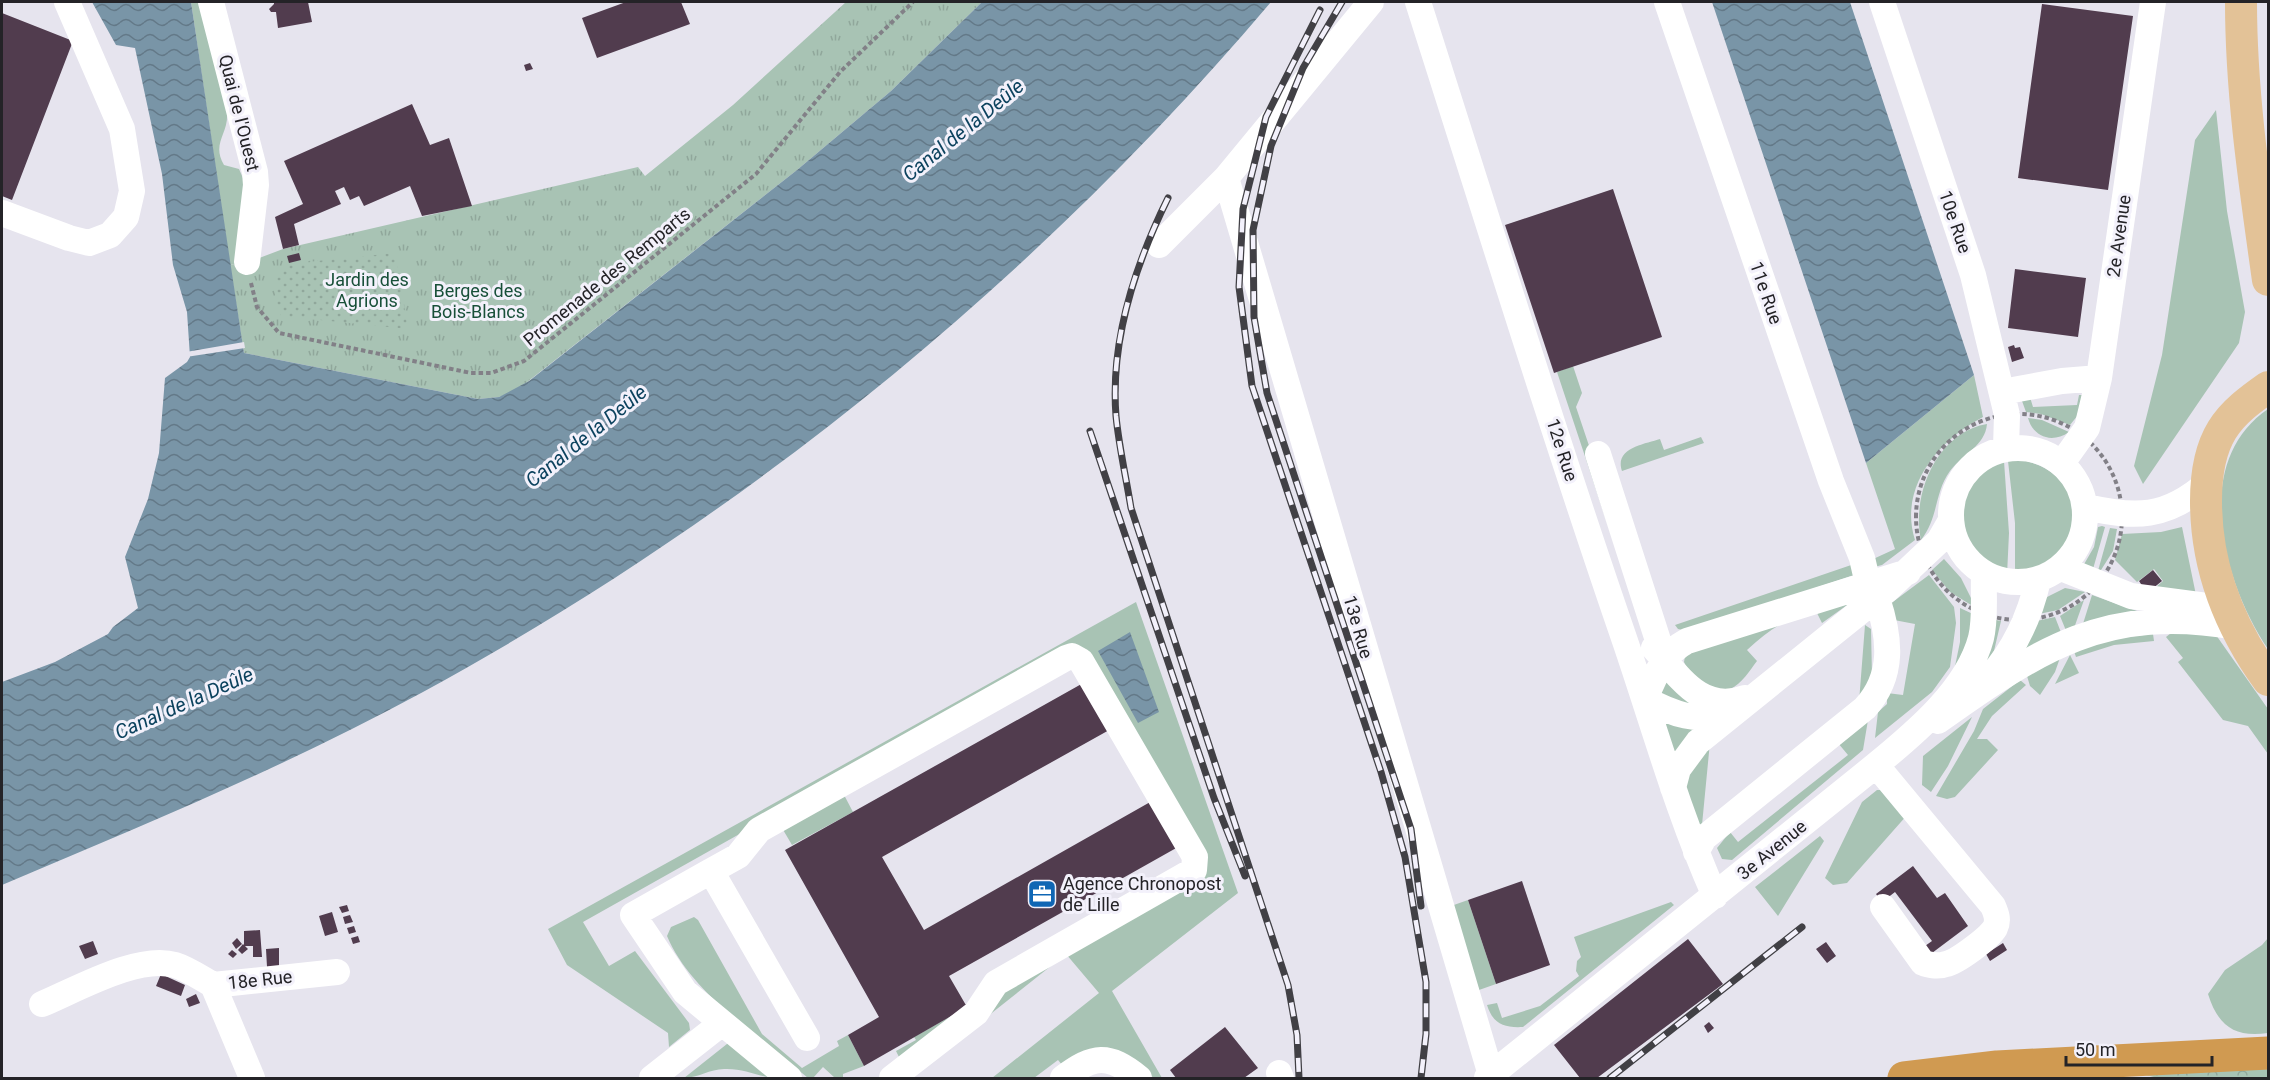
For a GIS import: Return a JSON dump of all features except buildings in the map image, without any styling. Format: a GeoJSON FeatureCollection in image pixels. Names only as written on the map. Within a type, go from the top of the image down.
{"type":"FeatureCollection","features":[{"type":"Feature","properties":{"kind":"highway"},"geometry":{"type":"LineString","coordinates":[[1904,1078],[1997,1067],[2268,1053]]}},
{"type":"Feature","properties":{"kind":"main road"},"geometry":{"type":"LineString","coordinates":[[2241,2],[2250,146],[2268,280]]}},
{"type":"Feature","properties":{"kind":"main road"},"geometry":{"type":"LineString","coordinates":[[2252,2],[2260,77],[2268,119]]}},
{"type":"Feature","properties":{"kind":"main road"},"geometry":{"type":"LineString","coordinates":[[2264,384],[2221,432],[2209,462],[2206,483],[2207,536],[2211,559],[2231,617],[2268,680]]}},
{"type":"Feature","properties":{"kind":"street"},"geometry":{"type":"LineString","coordinates":[[2,213],[89,243],[110,235],[126,217],[132,191],[122,129],[67,2]]}},
{"type":"Feature","properties":{"kind":"street","name":"Quai de l'Ouest"},"geometry":{"type":"LineString","coordinates":[[211,2],[255,172],[256,185],[247,262]]}},
{"type":"Feature","properties":{"kind":"street"},"geometry":{"type":"LineString","coordinates":[[1159,245],[1226,178],[1371,2]]}},
{"type":"Feature","properties":{"kind":"street","name":"12e Rue"},"geometry":{"type":"LineString","coordinates":[[1418,2],[1673,788],[1715,896]]}},
{"type":"Feature","properties":{"kind":"street","name":"11e Rue"},"geometry":{"type":"LineString","coordinates":[[1667,2],[1831,481],[1887,628],[1889,651],[1884,677],[1876,695],[1856,715],[1704,838],[1696,852]]}},
{"type":"Feature","properties":{"kind":"street","name":"10e Rue"},"geometry":{"type":"LineString","coordinates":[[1881,2],[1973,275],[2005,404],[2006,448]]}},
{"type":"Feature","properties":{"kind":"street","name":"2e Avenue"},"geometry":{"type":"LineString","coordinates":[[2062,463],[2086,428],[2099,378],[2153,2]]}},
{"type":"Feature","properties":{"kind":"street","name":"13e Rue"},"geometry":{"type":"LineString","coordinates":[[1226,178],[1489,1077]]}},
{"type":"Feature","properties":{"kind":"street"},"geometry":{"type":"LineString","coordinates":[[2005,404],[2062,381],[2099,378]]}},
{"type":"Feature","properties":{"kind":"street"},"geometry":{"type":"LineString","coordinates":[[2027,447],[2046,453],[2062,463],[2079,486],[2086,507],[2084,530],[2076,551],[2061,568],[2038,580],[2019,583],[2001,581],[1984,574],[1967,560],[1956,543],[1950,522],[1951,502],[1958,483],[1970,466],[1987,454],[2006,448],[2027,447]]}},
{"type":"Feature","properties":{"kind":"street"},"geometry":{"type":"LineString","coordinates":[[1598,454],[1664,659]]}},
{"type":"Feature","properties":{"kind":"street"},"geometry":{"type":"LineString","coordinates":[[2086,507],[2122,515],[2168,508],[2186,500],[2206,483]]}},
{"type":"Feature","properties":{"kind":"street"},"geometry":{"type":"LineString","coordinates":[[1673,788],[1678,769],[1685,756],[1873,591],[1916,565],[1939,541],[1950,522]]}},
{"type":"Feature","properties":{"kind":"street"},"geometry":{"type":"LineString","coordinates":[[2061,568],[2098,584],[2151,600],[2231,617]]}},
{"type":"Feature","properties":{"kind":"street","name":"3e Avenue"},"geometry":{"type":"LineString","coordinates":[[1489,1077],[1881,761],[1929,717],[1956,686],[1973,659],[1981,638],[1984,574]]}},
{"type":"Feature","properties":{"kind":"street"},"geometry":{"type":"LineString","coordinates":[[1604,580],[1620,608],[1691,689],[1713,702],[1729,702],[1756,694]]}},
{"type":"Feature","properties":{"kind":"street"},"geometry":{"type":"LineString","coordinates":[[1948,713],[1999,666],[2012,648],[2033,604],[2038,580]]}},
{"type":"Feature","properties":{"kind":"street"},"geometry":{"type":"LineString","coordinates":[[1730,715],[1698,720],[1681,717],[1645,699],[1664,659],[1675,647],[1687,641],[1873,591]]}},
{"type":"Feature","properties":{"kind":"street"},"geometry":{"type":"LineString","coordinates":[[1883,906],[1923,963],[1938,966],[1950,964],[1987,937],[1996,927],[1998,916],[1993,906],[1881,761],[1948,713],[2040,653],[2071,638],[2135,622],[2205,621],[2231,617]]}},
{"type":"Feature","properties":{"kind":"street"},"geometry":{"type":"LineString","coordinates":[[789,1078],[685,992],[633,915],[738,856],[759,830],[1072,656],[1082,661],[1195,857],[1194,870],[996,983],[976,1013],[900,1073]]}},
{"type":"Feature","properties":{"kind":"street"},"geometry":{"type":"LineString","coordinates":[[711,872],[807,1038]]}},
{"type":"Feature","properties":{"kind":"street"},"geometry":{"type":"LineString","coordinates":[[42,1004],[108,975],[148,964],[175,965],[213,984]]}},
{"type":"Feature","properties":{"kind":"street","name":"18e Rue"},"geometry":{"type":"LineString","coordinates":[[252,1078],[213,984],[337,972]]}},
{"type":"Feature","properties":{"kind":"street"},"geometry":{"type":"LineString","coordinates":[[652,1078],[722,1023]]}},
{"type":"Feature","properties":{"kind":"street"},"geometry":{"type":"LineString","coordinates":[[1063,1078],[1084,1064],[1099,1058],[1125,1067],[1139,1078]]}},
{"type":"Feature","properties":{"kind":"path","name":"Promenade des Remparts"},"geometry":{"type":"LineString","coordinates":[[247,262],[257,308],[279,333],[471,373],[491,373],[507,368],[524,361],[756,174],[840,72],[913,2]]}},
{"type":"Feature","properties":{"kind":"path"},"geometry":{"type":"LineString","coordinates":[[2005,404],[2024,414],[2055,421],[2081,435],[2099,452],[2112,472],[2120,493],[2122,515],[2116,552],[2098,584],[2070,607],[2054,615],[2025,620],[2001,619],[1983,614],[1953,599],[1932,572],[1916,565],[1918,537],[1916,516],[1925,475],[1936,456],[1967,428],[2005,404]]}},
{"type":"Feature","properties":{"kind":"green space"},"geometry":{"type":"Polygon","coordinates":[[[191,2],[203,2],[223,84],[227,120],[220,144],[220,157],[224,165],[239,169],[246,185],[240,263],[230,265],[191,2]]]}},
{"type":"Feature","properties":{"kind":"green space","name":"Berges des Bois-Blancs"},"geometry":{"type":"Polygon","coordinates":[[[846,2],[982,2],[891,91],[797,170],[517,390],[499,397],[478,399],[244,353],[230,265],[254,260],[283,249],[638,167],[645,176],[733,105],[846,2]]]}},
{"type":"Feature","properties":{"kind":"green space"},"geometry":{"type":"Polygon","coordinates":[[[2216,110],[2227,211],[2245,312],[2239,343],[2143,484],[2134,466],[2162,355],[2195,140],[2216,110]]]}},
{"type":"Feature","properties":{"kind":"green space","name":"Jardin des Agrions"},"geometry":{"type":"Polygon","coordinates":[[[395,253],[408,329],[281,316],[275,298],[276,276],[288,264],[395,253]]]}},
{"type":"Feature","properties":{"kind":"green space"},"geometry":{"type":"Polygon","coordinates":[[[1573,366],[1582,393],[1576,407],[1649,624],[1638,616],[1557,372],[1573,366]]]}},
{"type":"Feature","properties":{"kind":"green space"},"geometry":{"type":"Polygon","coordinates":[[[1974,375],[1983,417],[1951,438],[1926,467],[1917,484],[1912,502],[1911,520],[1915,540],[1882,565],[1874,567],[1871,560],[1895,549],[1866,463],[1974,375]]]}},
{"type":"Feature","properties":{"kind":"green space"},"geometry":{"type":"Polygon","coordinates":[[[2029,394],[2033,407],[2077,405],[2079,395],[2082,395],[2078,415],[2070,425],[2041,414],[2026,412],[2022,401],[2029,394]]]}},
{"type":"Feature","properties":{"kind":"green space"},"geometry":{"type":"Polygon","coordinates":[[[2268,409],[2268,649],[2238,592],[2228,559],[2222,525],[2222,492],[2228,460],[2244,432],[2268,409]]]}},
{"type":"Feature","properties":{"kind":"green space"},"geometry":{"type":"Polygon","coordinates":[[[2028,418],[2042,420],[2069,432],[2056,438],[2044,437],[2034,430],[2028,418]]]}},
{"type":"Feature","properties":{"kind":"green space"},"geometry":{"type":"Polygon","coordinates":[[[1987,424],[1978,444],[1955,465],[1945,479],[1931,523],[1921,540],[1920,504],[1924,486],[1932,468],[1954,439],[1969,429],[1987,424]]]}},
{"type":"Feature","properties":{"kind":"green space"},"geometry":{"type":"Polygon","coordinates":[[[1701,437],[1704,443],[1622,471],[1622,457],[1632,448],[1660,439],[1664,450],[1701,437]]]}},
{"type":"Feature","properties":{"kind":"green space"},"geometry":{"type":"Polygon","coordinates":[[[2021,460],[2046,469],[2063,483],[2073,501],[2075,521],[2071,541],[2059,558],[2040,570],[2015,576],[2015,523],[2008,461],[2021,460]]]}},
{"type":"Feature","properties":{"kind":"green space"},"geometry":{"type":"Polygon","coordinates":[[[2004,461],[2009,533],[2007,575],[1987,566],[1972,553],[1963,536],[1959,518],[1961,500],[1969,484],[1984,470],[2004,461]]]}},
{"type":"Feature","properties":{"kind":"green space"},"geometry":{"type":"Polygon","coordinates":[[[2098,527],[2105,527],[2091,576],[2083,566],[2094,547],[2098,527]]]}},
{"type":"Feature","properties":{"kind":"green space"},"geometry":{"type":"Polygon","coordinates":[[[2182,527],[2196,595],[2149,593],[2163,581],[2154,569],[2137,582],[2115,560],[2122,534],[2161,532],[2182,527]]]}},
{"type":"Feature","properties":{"kind":"green space"},"geometry":{"type":"Polygon","coordinates":[[[2110,528],[2117,529],[2113,551],[2096,578],[2110,528]]]}},
{"type":"Feature","properties":{"kind":"green space"},"geometry":{"type":"Polygon","coordinates":[[[1944,559],[1961,578],[1976,608],[1950,592],[1932,570],[1944,559]]]}},
{"type":"Feature","properties":{"kind":"green space"},"geometry":{"type":"Polygon","coordinates":[[[1860,562],[1863,572],[1687,631],[1678,629],[1675,625],[1860,562]]]}},
{"type":"Feature","properties":{"kind":"green space"},"geometry":{"type":"Polygon","coordinates":[[[1929,575],[1954,607],[1956,623],[1950,667],[1932,692],[1875,738],[1878,712],[1887,704],[1887,693],[1903,695],[1915,624],[1894,620],[1886,607],[1929,575]]]}},
{"type":"Feature","properties":{"kind":"green space"},"geometry":{"type":"Polygon","coordinates":[[[2065,588],[2085,592],[2058,610],[2034,615],[2045,598],[2065,588]]]}},
{"type":"Feature","properties":{"kind":"green space"},"geometry":{"type":"Polygon","coordinates":[[[1853,592],[1858,595],[1857,598],[1822,623],[1815,609],[1779,625],[1763,636],[1747,650],[1757,661],[1742,680],[1730,689],[1715,690],[1702,684],[1691,674],[1684,662],[1686,650],[1693,644],[1853,592]]]}},
{"type":"Feature","properties":{"kind":"green space"},"geometry":{"type":"Polygon","coordinates":[[[2092,595],[2137,611],[2082,627],[2092,595]]]}},
{"type":"Feature","properties":{"kind":"green space"},"geometry":{"type":"Polygon","coordinates":[[[2084,600],[2073,631],[2067,633],[2060,616],[2084,600]]]}},
{"type":"Feature","properties":{"kind":"green space"},"geometry":{"type":"Polygon","coordinates":[[[1136,602],[1238,893],[1112,991],[1162,1078],[1063,1066],[1058,1060],[1034,1078],[992,1078],[1099,993],[1066,954],[910,1078],[999,992],[1203,875],[1063,652],[583,922],[609,966],[635,951],[689,1023],[690,1030],[669,1047],[668,1033],[567,965],[548,929],[1136,602]]]}},
{"type":"Feature","properties":{"kind":"green space"},"geometry":{"type":"Polygon","coordinates":[[[1960,608],[1975,615],[1973,629],[1954,671],[1960,642],[1960,608]]]}},
{"type":"Feature","properties":{"kind":"green space"},"geometry":{"type":"Polygon","coordinates":[[[2055,617],[2062,635],[2014,662],[2032,622],[2055,617]]]}},
{"type":"Feature","properties":{"kind":"green space"},"geometry":{"type":"Polygon","coordinates":[[[1991,619],[2001,621],[1990,668],[1969,677],[1991,619]]]}},
{"type":"Feature","properties":{"kind":"green space"},"geometry":{"type":"Polygon","coordinates":[[[1865,625],[1871,629],[1872,676],[1859,702],[1865,625]]]}},
{"type":"Feature","properties":{"kind":"green space"},"geometry":{"type":"Polygon","coordinates":[[[2176,629],[2216,635],[2268,709],[2268,754],[2248,726],[2223,720],[2178,662],[2183,658],[2166,637],[2176,629]]]}},
{"type":"Feature","properties":{"kind":"green space"},"geometry":{"type":"Polygon","coordinates":[[[2153,634],[2154,641],[2114,645],[2076,657],[2074,651],[2100,640],[2153,634]]]}},
{"type":"Feature","properties":{"kind":"green space"},"geometry":{"type":"Polygon","coordinates":[[[2061,655],[2055,672],[2040,695],[2030,686],[2027,676],[2061,655]]]}},
{"type":"Feature","properties":{"kind":"green space"},"geometry":{"type":"Polygon","coordinates":[[[2070,655],[2079,673],[2055,684],[2070,655]]]}},
{"type":"Feature","properties":{"kind":"green space"},"geometry":{"type":"Polygon","coordinates":[[[1665,676],[1705,705],[1688,707],[1663,695],[1661,692],[1665,676]]]}},
{"type":"Feature","properties":{"kind":"green space"},"geometry":{"type":"Polygon","coordinates":[[[2020,680],[2026,685],[1992,716],[1977,739],[1987,739],[1998,750],[1955,797],[1947,799],[1936,796],[1974,731],[1983,709],[2020,680]]]}},
{"type":"Feature","properties":{"kind":"green space"},"geometry":{"type":"Polygon","coordinates":[[[1661,713],[1704,726],[1673,756],[1661,713]]]}},
{"type":"Feature","properties":{"kind":"green space"},"geometry":{"type":"Polygon","coordinates":[[[1972,717],[1948,766],[1931,792],[1922,785],[1923,756],[1972,717]]]}},
{"type":"Feature","properties":{"kind":"green space"},"geometry":{"type":"Polygon","coordinates":[[[1868,720],[1863,750],[1732,860],[1722,859],[1717,848],[1730,832],[1738,842],[1848,755],[1838,743],[1868,720]]]}},
{"type":"Feature","properties":{"kind":"green space"},"geometry":{"type":"Polygon","coordinates":[[[1710,742],[1702,825],[1698,826],[1688,798],[1686,781],[1693,766],[1710,742]]]}},
{"type":"Feature","properties":{"kind":"green space"},"geometry":{"type":"Polygon","coordinates":[[[1877,790],[1884,790],[1908,814],[1847,883],[1833,885],[1825,878],[1862,802],[1877,790]]]}},
{"type":"Feature","properties":{"kind":"green space"},"geometry":{"type":"Polygon","coordinates":[[[843,793],[853,812],[792,845],[782,828],[843,793]]]}},
{"type":"Feature","properties":{"kind":"green space"},"geometry":{"type":"Polygon","coordinates":[[[1820,836],[1824,841],[1778,916],[1755,887],[1820,836]]]}},
{"type":"Feature","properties":{"kind":"green space"},"geometry":{"type":"Polygon","coordinates":[[[1468,900],[1496,984],[1479,990],[1451,906],[1468,900]]]}},
{"type":"Feature","properties":{"kind":"green space"},"geometry":{"type":"Polygon","coordinates":[[[1671,902],[1674,905],[1523,1027],[1510,1027],[1492,1017],[1487,1005],[1497,1003],[1502,1018],[1540,1006],[1579,976],[1576,971],[1577,961],[1581,957],[1574,937],[1671,902]]]}},
{"type":"Feature","properties":{"kind":"green space"},"geometry":{"type":"Polygon","coordinates":[[[694,917],[698,920],[762,1034],[802,1068],[839,1046],[837,1041],[848,1035],[864,1066],[843,1074],[843,1078],[835,1078],[823,1067],[813,1078],[808,1078],[729,1014],[692,976],[678,957],[667,936],[671,927],[694,917]]]}},
{"type":"Feature","properties":{"kind":"green space"},"geometry":{"type":"Polygon","coordinates":[[[2268,938],[2268,1033],[2246,1034],[2223,1022],[2208,994],[2225,970],[2262,945],[2268,938]]]}},
{"type":"Feature","properties":{"kind":"green space"},"geometry":{"type":"Polygon","coordinates":[[[962,1010],[903,1065],[896,1051],[916,1040],[914,1037],[962,1010]]]}},
{"type":"Feature","properties":{"kind":"green space"},"geometry":{"type":"Polygon","coordinates":[[[732,1040],[779,1078],[724,1069],[684,1078],[732,1040]]]}},
{"type":"Feature","properties":{"kind":"green space"},"geometry":{"type":"Polygon","coordinates":[[[2268,1062],[2268,1078],[2158,1078],[2133,1072],[2268,1062]]]}},
{"type":"Feature","properties":{"kind":"water","name":"Canal de la Deûle"},"geometry":{"type":"Polygon","coordinates":[[[92,2],[191,2],[244,353],[478,399],[499,397],[529,381],[797,170],[891,91],[982,2],[1271,2],[1180,105],[1084,203],[984,297],[879,386],[770,470],[658,550],[542,624],[372,719],[215,794],[2,885],[2,682],[55,662],[108,634],[113,627],[138,608],[125,557],[148,499],[159,453],[165,378],[187,362],[190,357],[187,312],[173,265],[162,174],[135,48],[116,45],[92,2]]]}},
{"type":"Feature","properties":{"kind":"water"},"geometry":{"type":"Polygon","coordinates":[[[1712,2],[1850,2],[1974,375],[1866,463],[1712,2]]]}},
{"type":"Feature","properties":{"kind":"water"},"geometry":{"type":"Polygon","coordinates":[[[1130,632],[1159,712],[1138,723],[1098,651],[1130,632]]]}},
{"type":"Feature","properties":{"kind":"pier"},"geometry":{"type":"Polygon","coordinates":[[[244,342],[245,348],[186,357],[186,352],[244,342]]]}},
{"type":"Feature","properties":{"kind":"railway"},"geometry":{"type":"LineString","coordinates":[[1342,2],[1303,68],[1271,146],[1253,230],[1254,317],[1267,393],[1411,829],[1421,906]]}},
{"type":"Feature","properties":{"kind":"railway"},"geometry":{"type":"LineString","coordinates":[[1320,10],[1266,117],[1243,209],[1239,287],[1252,386],[1381,772],[1405,857],[1426,982],[1426,1034],[1421,1078]]}},
{"type":"Feature","properties":{"kind":"railway"},"geometry":{"type":"LineString","coordinates":[[1168,198],[1135,276],[1121,331],[1115,388],[1119,439],[1131,508],[1288,985],[1297,1035],[1299,1078]]}},
{"type":"Feature","properties":{"kind":"railway"},"geometry":{"type":"LineString","coordinates":[[1090,431],[1214,798],[1245,876]]}},
{"type":"Feature","properties":{"kind":"railway"},"geometry":{"type":"LineString","coordinates":[[1610,1078],[1802,927]]}},
{"type":"Feature","properties":{"kind":"place","name":"Agence Chronopost de Lille"},"geometry":{"type":"Point","coordinates":[1042,894]}}]}
